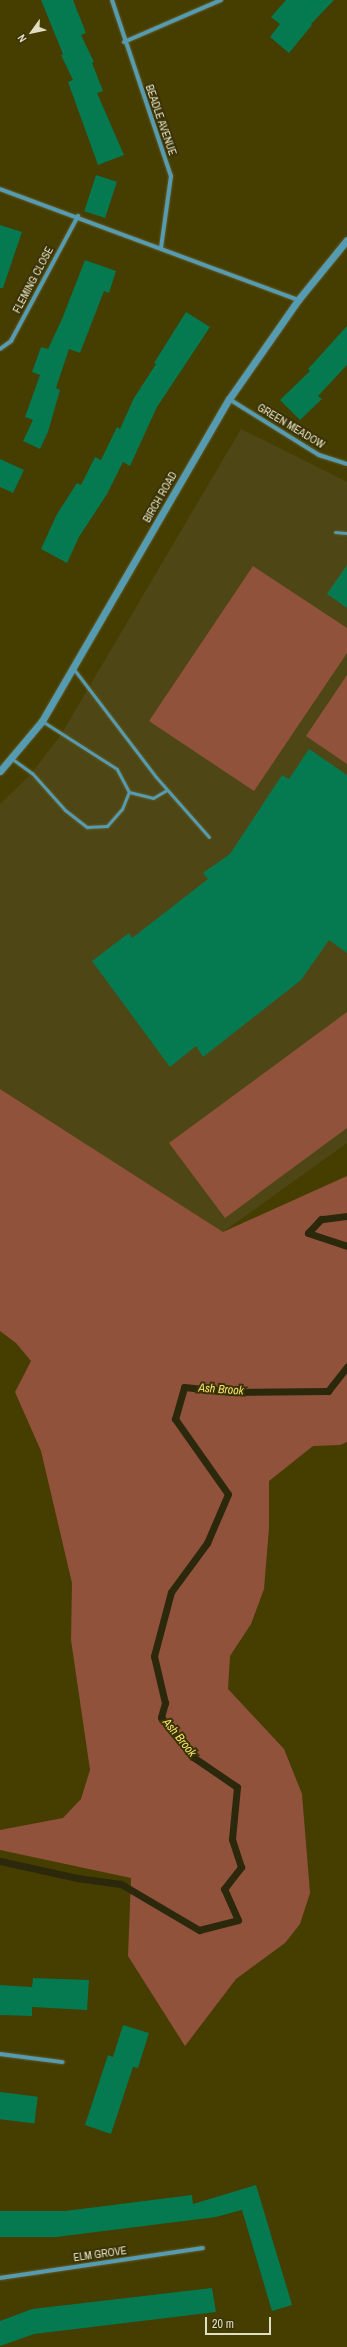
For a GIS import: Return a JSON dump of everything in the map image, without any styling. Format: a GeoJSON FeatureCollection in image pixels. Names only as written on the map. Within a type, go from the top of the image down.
{"type":"FeatureCollection","features":[{"type":"Feature","properties":{"kind":"street","name":"BEADLE AVENUE"},"geometry":{"type":"LineString","coordinates":[[112,0],[124,42],[171,176],[161,248]]}},
{"type":"Feature","properties":{"kind":"street"},"geometry":{"type":"LineString","coordinates":[[124,42],[221,0]]}},
{"type":"Feature","properties":{"kind":"street"},"geometry":{"type":"LineString","coordinates":[[0,189],[78,216],[298,300]]}},
{"type":"Feature","properties":{"kind":"street","name":"FLEMING CLOSE"},"geometry":{"type":"LineString","coordinates":[[0,349],[11,341],[78,216]]}},
{"type":"Feature","properties":{"kind":"street","name":"BIRCH ROAD"},"geometry":{"type":"LineString","coordinates":[[0,771],[42,721],[229,399],[298,300],[347,240]]}},
{"type":"Feature","properties":{"kind":"street","name":"GREEN MEADOW"},"geometry":{"type":"LineString","coordinates":[[229,399],[319,455],[347,464]]}},
{"type":"Feature","properties":{"kind":"street"},"geometry":{"type":"LineString","coordinates":[[0,2054],[62,2062]]}},
{"type":"Feature","properties":{"kind":"street","name":"ELM GROVE"},"geometry":{"type":"LineString","coordinates":[[0,2278],[203,2248]]}},
{"type":"Feature","properties":{"kind":"lane"},"geometry":{"type":"LineString","coordinates":[[335,532],[347,533]]}},
{"type":"Feature","properties":{"kind":"lane"},"geometry":{"type":"LineString","coordinates":[[73,668],[167,790],[209,837]]}},
{"type":"Feature","properties":{"kind":"lane"},"geometry":{"type":"LineString","coordinates":[[42,721],[117,769],[129,792],[153,798],[167,790]]}},
{"type":"Feature","properties":{"kind":"lane"},"geometry":{"type":"LineString","coordinates":[[11,758],[32,773],[64,810],[87,828],[107,826],[122,810],[129,792]]}},
{"type":"Feature","properties":{"kind":"shaded area"},"geometry":{"type":"Polygon","coordinates":[[[241,429],[347,482],[347,1143],[223,1232],[0,1089],[0,804],[32,773],[62,733],[241,429]]]}},
{"type":"Feature","properties":{"kind":"shaded area"},"geometry":{"type":"Polygon","coordinates":[[[253,566],[347,628],[347,653],[254,791],[149,721],[253,566]]]}},
{"type":"Feature","properties":{"kind":"shaded area"},"geometry":{"type":"Polygon","coordinates":[[[347,675],[347,764],[306,736],[347,675]]]}},
{"type":"Feature","properties":{"kind":"shaded area"},"geometry":{"type":"Polygon","coordinates":[[[347,1012],[347,1128],[225,1218],[169,1143],[347,1012]]]}},
{"type":"Feature","properties":{"kind":"shaded area"},"geometry":{"type":"Polygon","coordinates":[[[0,1089],[223,1232],[347,1176],[347,1442],[340,1445],[313,1446],[269,1481],[269,1528],[264,1589],[251,1624],[230,1656],[228,1689],[284,1749],[302,1794],[310,1893],[300,1924],[285,1943],[236,1979],[185,2046],[128,1956],[131,1878],[0,1850],[0,1830],[63,1818],[81,1799],[90,1770],[71,1640],[72,1583],[41,1451],[15,1392],[31,1361],[16,1343],[0,1331],[0,1089]]]}},
{"type":"Feature","properties":{"kind":"building"},"geometry":{"type":"Polygon","coordinates":[[[41,0],[73,0],[86,33],[81,35],[94,62],[92,63],[103,91],[97,93],[124,155],[98,165],[68,82],[73,80],[61,55],[63,54],[41,0]]]}},
{"type":"Feature","properties":{"kind":"building"},"geometry":{"type":"Polygon","coordinates":[[[286,0],[334,0],[311,24],[312,25],[289,53],[270,37],[280,24],[271,17],[286,0]]]}},
{"type":"Feature","properties":{"kind":"building"},"geometry":{"type":"Polygon","coordinates":[[[96,175],[117,182],[105,218],[84,211],[96,175]]]}},
{"type":"Feature","properties":{"kind":"building"},"geometry":{"type":"Polygon","coordinates":[[[0,225],[22,232],[3,288],[0,288],[0,225]]]}},
{"type":"Feature","properties":{"kind":"building"},"geometry":{"type":"Polygon","coordinates":[[[85,260],[116,271],[109,293],[104,291],[80,353],[69,349],[56,388],[60,390],[48,432],[40,449],[23,441],[33,420],[25,417],[40,375],[32,372],[41,347],[48,349],[62,319],[85,260]]]}},
{"type":"Feature","properties":{"kind":"building"},"geometry":{"type":"Polygon","coordinates":[[[186,312],[210,327],[157,407],[130,466],[123,462],[107,494],[79,537],[67,563],[41,549],[57,514],[77,483],[81,485],[95,457],[101,460],[117,427],[120,429],[134,398],[156,364],[154,363],[186,312]]]}},
{"type":"Feature","properties":{"kind":"building"},"geometry":{"type":"Polygon","coordinates":[[[347,326],[347,365],[318,396],[322,399],[300,420],[280,400],[310,371],[308,369],[347,326]]]}},
{"type":"Feature","properties":{"kind":"building"},"geometry":{"type":"Polygon","coordinates":[[[0,459],[24,470],[13,493],[0,487],[0,459]]]}},
{"type":"Feature","properties":{"kind":"building"},"geometry":{"type":"Polygon","coordinates":[[[347,565],[347,608],[327,594],[347,565]]]}},
{"type":"Feature","properties":{"kind":"building"},"geometry":{"type":"Polygon","coordinates":[[[309,749],[347,775],[347,953],[329,940],[301,980],[203,1057],[196,1046],[170,1067],[92,961],[129,933],[132,938],[208,879],[203,873],[230,854],[282,775],[289,779],[309,749]]]}},
{"type":"Feature","properties":{"kind":"building"},"geometry":{"type":"Polygon","coordinates":[[[33,1978],[89,1980],[87,2010],[32,2007],[32,2016],[0,2015],[0,1985],[32,1987],[33,1978]]]}},
{"type":"Feature","properties":{"kind":"building"},"geometry":{"type":"Polygon","coordinates":[[[123,2025],[149,2033],[138,2068],[133,2067],[111,2134],[85,2125],[108,2055],[113,2057],[123,2025]]]}},
{"type":"Feature","properties":{"kind":"building"},"geometry":{"type":"Polygon","coordinates":[[[0,2092],[38,2097],[34,2123],[0,2119],[0,2092]]]}},
{"type":"Feature","properties":{"kind":"building"},"geometry":{"type":"Polygon","coordinates":[[[256,2185],[292,2305],[272,2311],[242,2210],[216,2217],[56,2237],[0,2237],[0,2211],[65,2211],[192,2195],[193,2204],[256,2185]]]}},
{"type":"Feature","properties":{"kind":"building"},"geometry":{"type":"Polygon","coordinates":[[[212,2288],[216,2312],[34,2334],[0,2346],[0,2321],[32,2309],[212,2288]]]}},
{"type":"Feature","properties":{"kind":"waterway","name":"Ash Brook"},"geometry":{"type":"LineString","coordinates":[[347,1216],[321,1219],[308,1233],[347,1246]]}},
{"type":"Feature","properties":{"kind":"waterway","name":"Ash Brook"},"geometry":{"type":"LineString","coordinates":[[0,1861],[77,1878],[121,1884],[199,1930],[238,1920],[224,1889],[241,1867],[232,1839],[237,1787],[193,1757],[161,1717],[165,1703],[154,1656],[171,1592],[207,1543],[228,1494],[175,1419],[184,1387],[232,1392],[328,1391],[347,1367]]}}]}
